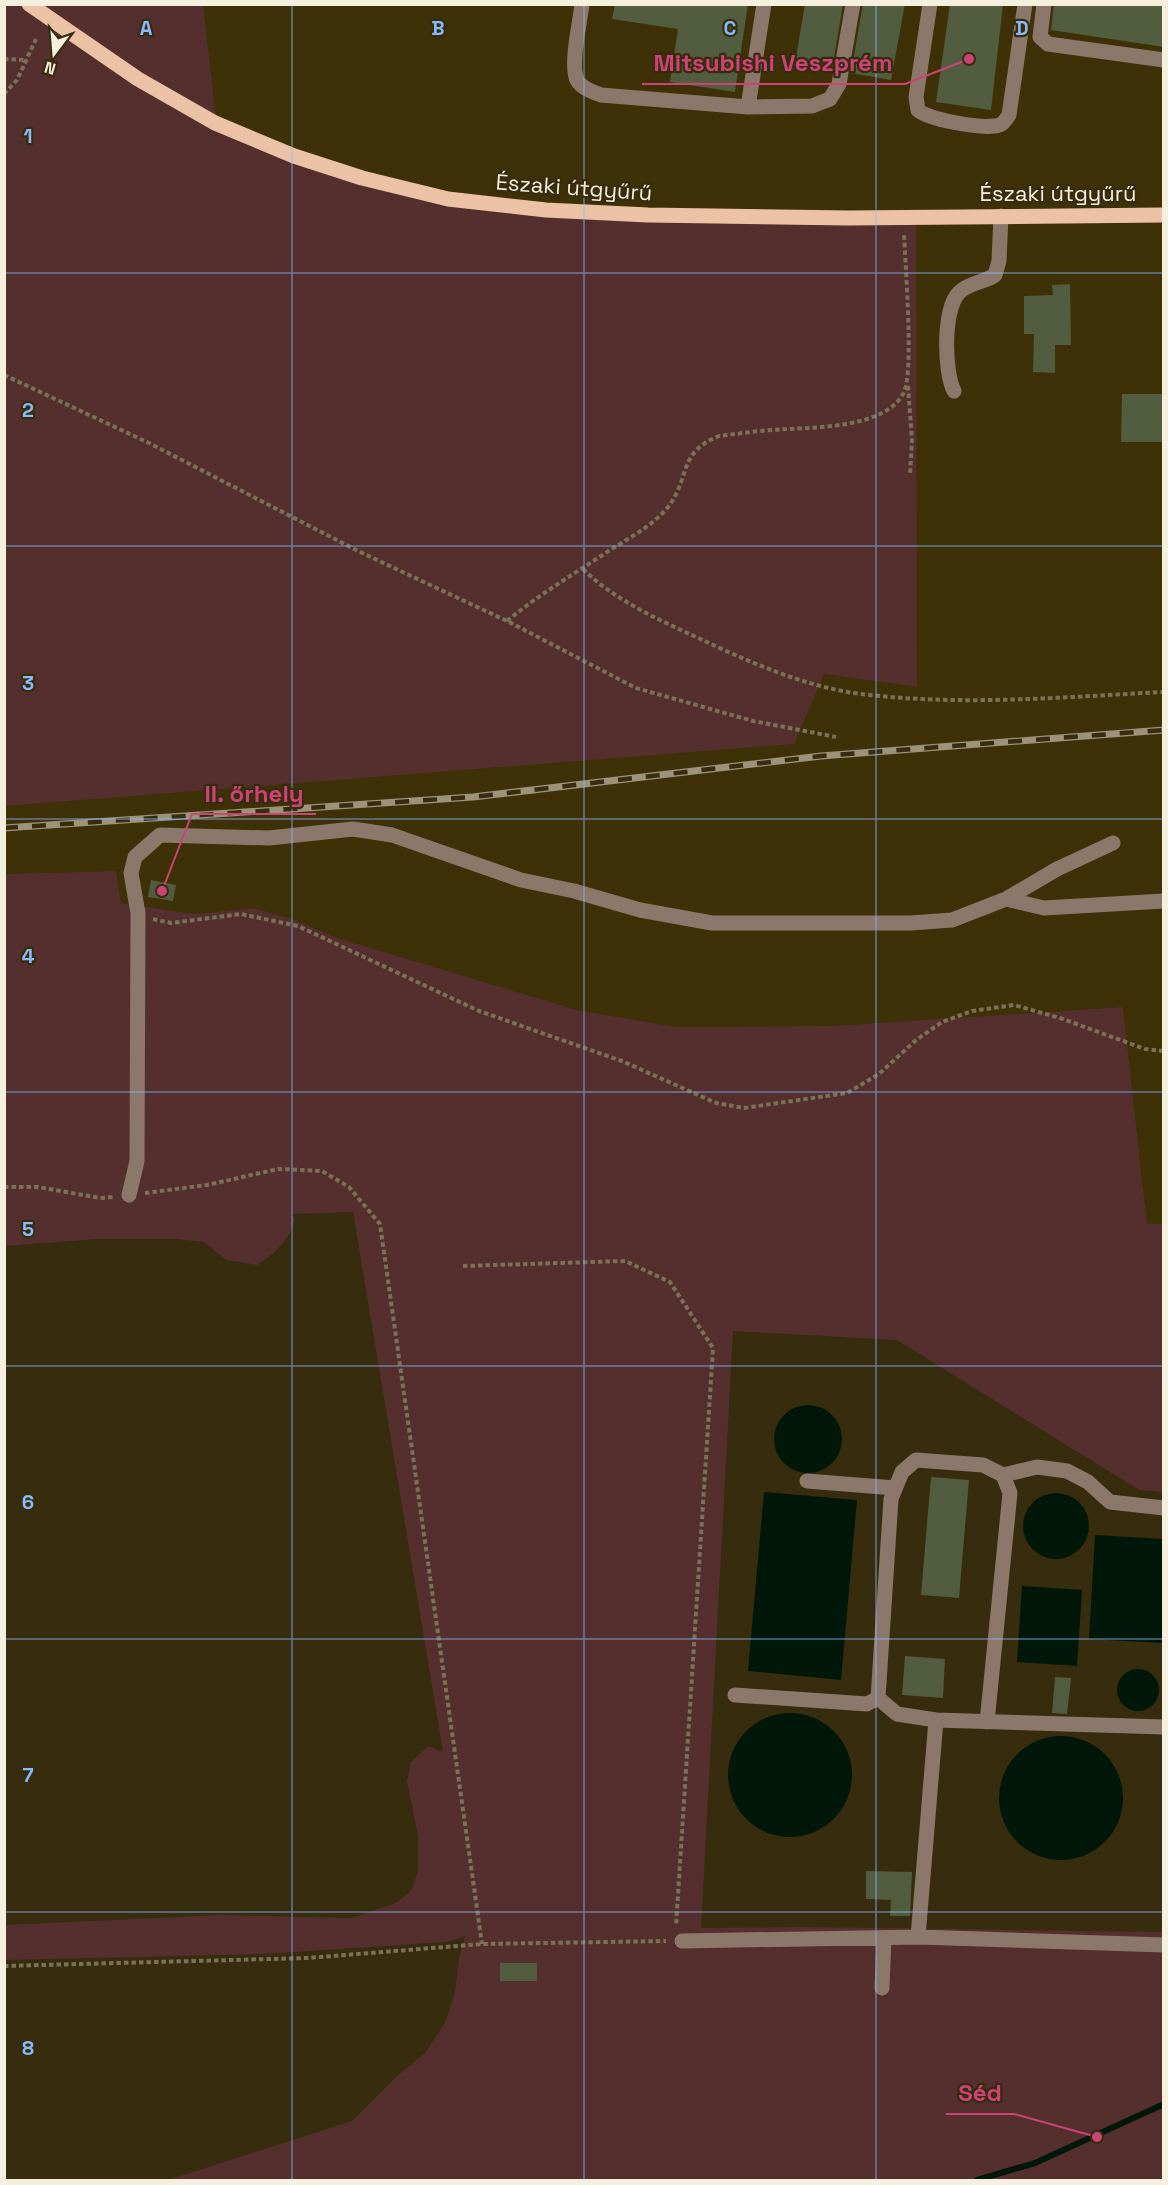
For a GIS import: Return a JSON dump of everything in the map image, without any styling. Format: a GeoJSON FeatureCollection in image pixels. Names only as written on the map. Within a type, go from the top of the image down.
{"type":"FeatureCollection","features":[{"type":"Feature","properties":{"kind":"main road","name":"Északi útgyűrű"},"geometry":{"type":"LineString","coordinates":[[29,4],[138,79],[215,123],[294,156],[448,198],[546,210],[648,215],[904,217],[1164,215]]}},
{"type":"Feature","properties":{"kind":"lane"},"geometry":{"type":"LineString","coordinates":[[582,4],[574,67],[578,82],[590,91],[601,96],[748,107],[812,106],[830,99],[839,84],[853,4]]}},
{"type":"Feature","properties":{"kind":"lane"},"geometry":{"type":"LineString","coordinates":[[748,107],[764,4]]}},
{"type":"Feature","properties":{"kind":"lane"},"geometry":{"type":"LineString","coordinates":[[930,4],[916,97],[918,110],[933,118],[995,126],[1006,121],[1009,115],[1025,4]]}},
{"type":"Feature","properties":{"kind":"lane"},"geometry":{"type":"LineString","coordinates":[[1044,4],[1040,37],[1048,44],[1164,60]]}},
{"type":"Feature","properties":{"kind":"lane"},"geometry":{"type":"LineString","coordinates":[[954,391],[949,381],[948,331],[951,302],[960,290],[995,274],[999,261],[1001,216]]}},
{"type":"Feature","properties":{"kind":"lane"},"geometry":{"type":"LineString","coordinates":[[129,1195],[137,1161],[138,913],[131,873],[135,857],[160,836],[269,838],[353,829],[392,835],[521,880],[574,891],[640,910],[712,923],[911,923],[952,920],[1006,899],[1057,869],[1113,843]]}},
{"type":"Feature","properties":{"kind":"lane"},"geometry":{"type":"LineString","coordinates":[[1006,899],[1044,908],[1164,901]]}},
{"type":"Feature","properties":{"kind":"lane"},"geometry":{"type":"LineString","coordinates":[[878,1698],[891,1499],[902,1472],[916,1460],[983,1465],[1004,1475],[1037,1467],[1067,1471],[1088,1482],[1110,1502],[1164,1509]]}},
{"type":"Feature","properties":{"kind":"lane"},"geometry":{"type":"LineString","coordinates":[[987,1722],[1010,1493],[1004,1475]]}},
{"type":"Feature","properties":{"kind":"lane"},"geometry":{"type":"LineString","coordinates":[[807,1481],[895,1488]]}},
{"type":"Feature","properties":{"kind":"lane"},"geometry":{"type":"LineString","coordinates":[[735,1695],[867,1704],[878,1698]]}},
{"type":"Feature","properties":{"kind":"lane"},"geometry":{"type":"LineString","coordinates":[[878,1698],[897,1714],[936,1720],[1164,1727]]}},
{"type":"Feature","properties":{"kind":"lane"},"geometry":{"type":"LineString","coordinates":[[918,1937],[936,1720]]}},
{"type":"Feature","properties":{"kind":"lane"},"geometry":{"type":"LineString","coordinates":[[681,1941],[918,1937],[1164,1945]]}},
{"type":"Feature","properties":{"kind":"lane"},"geometry":{"type":"LineString","coordinates":[[882,1988],[884,1938]]}},
{"type":"Feature","properties":{"kind":"path"},"geometry":{"type":"LineString","coordinates":[[4,94],[16,80],[36,39]]}},
{"type":"Feature","properties":{"kind":"path"},"geometry":{"type":"LineString","coordinates":[[4,59],[26,60]]}},
{"type":"Feature","properties":{"kind":"path"},"geometry":{"type":"LineString","coordinates":[[904,217],[907,380],[912,441],[910,474]]}},
{"type":"Feature","properties":{"kind":"path"},"geometry":{"type":"LineString","coordinates":[[4,375],[149,443],[358,551],[507,621],[636,688],[753,721],[836,738]]}},
{"type":"Feature","properties":{"kind":"path"},"geometry":{"type":"LineString","coordinates":[[507,621],[538,595],[633,536],[667,508],[690,458],[702,443],[719,436],[838,425],[868,419],[899,399],[905,391],[907,380]]}},
{"type":"Feature","properties":{"kind":"path"},"geometry":{"type":"LineString","coordinates":[[583,569],[595,581],[663,622],[735,655],[802,680],[853,692],[961,699],[1164,692]]}},
{"type":"Feature","properties":{"kind":"path"},"geometry":{"type":"LineString","coordinates":[[138,913],[171,923],[241,914],[298,926],[479,1011],[622,1061],[716,1103],[744,1108],[847,1093],[879,1074],[916,1040],[942,1022],[972,1011],[1014,1005],[1060,1018],[1145,1049],[1164,1051]]}},
{"type":"Feature","properties":{"kind":"path"},"geometry":{"type":"LineString","coordinates":[[4,1187],[38,1187],[100,1198],[207,1185],[278,1169],[322,1171],[350,1187],[380,1224],[482,1944]]}},
{"type":"Feature","properties":{"kind":"path"},"geometry":{"type":"LineString","coordinates":[[4,1966],[308,1958],[482,1944],[681,1941],[674,1922],[713,1348],[670,1282],[625,1261],[463,1266]]}},
{"type":"Feature","properties":{"kind":"shaded area"},"geometry":{"type":"Polygon","coordinates":[[[5,5],[203,5],[216,116],[295,153],[448,195],[546,208],[916,214],[917,687],[824,674],[794,744],[5,806],[5,5]]]}},
{"type":"Feature","properties":{"kind":"shaded area"},"geometry":{"type":"Polygon","coordinates":[[[203,5],[1163,5],[1163,1224],[1147,1225],[1123,1007],[832,1026],[677,1027],[577,1010],[338,938],[292,919],[254,908],[194,914],[121,903],[115,871],[5,874],[4,806],[75,799],[824,674],[917,687],[649,214],[448,195],[295,153],[216,116],[203,5]]]}},
{"type":"Feature","properties":{"kind":"shaded area"},"geometry":{"type":"Polygon","coordinates":[[[116,871],[121,903],[194,914],[254,908],[292,919],[338,938],[577,1010],[677,1027],[832,1026],[1123,1007],[1147,1224],[1163,1224],[1163,1492],[1139,1490],[897,1340],[733,1331],[701,1928],[804,1927],[1163,1932],[1163,2180],[168,2180],[352,2121],[396,2077],[425,2053],[445,2023],[455,1992],[459,1958],[465,1936],[447,1942],[263,1954],[5,1960],[5,1925],[220,1915],[352,1918],[396,1903],[411,1891],[418,1870],[418,1836],[407,1781],[411,1762],[428,1746],[443,1752],[353,1212],[291,1214],[295,1219],[285,1240],[276,1251],[257,1265],[226,1260],[204,1242],[176,1239],[97,1239],[5,1246],[4,874],[116,871]]]}},
{"type":"Feature","properties":{"kind":"shaded area"},"geometry":{"type":"Polygon","coordinates":[[[808,1405],[821,1408],[832,1415],[839,1426],[842,1439],[839,1452],[832,1463],[821,1470],[808,1473],[795,1470],[784,1463],[777,1452],[774,1439],[777,1426],[784,1415],[795,1408],[808,1405]]]}},
{"type":"Feature","properties":{"kind":"shaded area"},"geometry":{"type":"Polygon","coordinates":[[[764,1492],[857,1500],[841,1680],[748,1671],[764,1492]]]}},
{"type":"Feature","properties":{"kind":"shaded area"},"geometry":{"type":"Polygon","coordinates":[[[1056,1493],[1068,1496],[1079,1503],[1086,1514],[1089,1526],[1086,1538],[1079,1549],[1068,1556],[1056,1559],[1044,1556],[1033,1549],[1026,1538],[1023,1526],[1026,1514],[1033,1503],[1044,1496],[1056,1493]]]}},
{"type":"Feature","properties":{"kind":"shaded area"},"geometry":{"type":"Polygon","coordinates":[[[1095,1535],[1163,1539],[1163,1643],[1089,1639],[1095,1535]]]}},
{"type":"Feature","properties":{"kind":"shaded area"},"geometry":{"type":"Polygon","coordinates":[[[1022,1586],[1082,1590],[1077,1666],[1017,1662],[1022,1586]]]}},
{"type":"Feature","properties":{"kind":"shaded area"},"geometry":{"type":"Polygon","coordinates":[[[1138,1669],[1146,1670],[1153,1675],[1158,1682],[1158,1698],[1153,1705],[1146,1710],[1138,1711],[1130,1710],[1123,1705],[1118,1698],[1117,1690],[1118,1682],[1123,1675],[1130,1670],[1138,1669]]]}},
{"type":"Feature","properties":{"kind":"shaded area"},"geometry":{"type":"Polygon","coordinates":[[[790,1713],[814,1718],[834,1731],[847,1751],[852,1775],[847,1799],[834,1819],[814,1832],[790,1837],[766,1832],[746,1819],[733,1799],[728,1775],[733,1751],[746,1731],[766,1718],[790,1713]]]}},
{"type":"Feature","properties":{"kind":"shaded area"},"geometry":{"type":"Polygon","coordinates":[[[1061,1736],[1085,1741],[1105,1754],[1118,1774],[1123,1798],[1118,1822],[1105,1842],[1085,1855],[1061,1860],[1037,1855],[1017,1842],[1004,1822],[999,1798],[1004,1774],[1017,1754],[1037,1741],[1061,1736]]]}},
{"type":"Feature","properties":{"kind":"building"},"geometry":{"type":"Polygon","coordinates":[[[615,4],[748,4],[735,92],[670,82],[678,29],[612,19],[615,4]]]}},
{"type":"Feature","properties":{"kind":"building"},"geometry":{"type":"Polygon","coordinates":[[[805,4],[843,4],[832,70],[795,63],[805,4]]]}},
{"type":"Feature","properties":{"kind":"building"},"geometry":{"type":"Polygon","coordinates":[[[863,4],[905,4],[891,80],[851,73],[863,4]]]}},
{"type":"Feature","properties":{"kind":"building"},"geometry":{"type":"Polygon","coordinates":[[[950,4],[1003,4],[991,110],[936,102],[950,4]]]}},
{"type":"Feature","properties":{"kind":"building"},"geometry":{"type":"Polygon","coordinates":[[[1054,4],[1164,4],[1164,47],[1051,30],[1054,4]]]}},
{"type":"Feature","properties":{"kind":"building"},"geometry":{"type":"Polygon","coordinates":[[[1070,284],[1071,345],[1055,345],[1055,373],[1033,372],[1034,334],[1024,334],[1024,296],[1053,295],[1052,285],[1070,284]]]}},
{"type":"Feature","properties":{"kind":"building"},"geometry":{"type":"Polygon","coordinates":[[[1122,394],[1164,394],[1164,442],[1121,442],[1122,394]]]}},
{"type":"Feature","properties":{"kind":"building"},"geometry":{"type":"Polygon","coordinates":[[[151,880],[176,885],[173,901],[148,897],[151,880]]]}},
{"type":"Feature","properties":{"kind":"building"},"geometry":{"type":"Polygon","coordinates":[[[931,1477],[969,1480],[959,1598],[921,1595],[931,1477]]]}},
{"type":"Feature","properties":{"kind":"building"},"geometry":{"type":"Polygon","coordinates":[[[905,1656],[945,1659],[943,1698],[902,1695],[905,1656]]]}},
{"type":"Feature","properties":{"kind":"building"},"geometry":{"type":"Polygon","coordinates":[[[1055,1677],[1071,1678],[1067,1714],[1052,1713],[1055,1677]]]}},
{"type":"Feature","properties":{"kind":"building"},"geometry":{"type":"Polygon","coordinates":[[[866,1871],[912,1872],[910,1916],[890,1916],[891,1900],[866,1899],[866,1871]]]}},
{"type":"Feature","properties":{"kind":"building"},"geometry":{"type":"Polygon","coordinates":[[[500,1963],[537,1963],[537,1981],[500,1981],[500,1963]]]}},
{"type":"Feature","properties":{"kind":"waterway"},"geometry":{"type":"LineString","coordinates":[[977,2180],[1035,2163],[1164,2104]]}},
{"type":"Feature","properties":{"kind":"railway"},"geometry":{"type":"LineString","coordinates":[[4,828],[473,797],[821,756],[1164,730]]}},
{"type":"Feature","properties":{"kind":"place","name":"Mitsubishi Veszprém"},"geometry":{"type":"Point","coordinates":[969,59]}},
{"type":"Feature","properties":{"kind":"place","name":"II. őrhely"},"geometry":{"type":"Point","coordinates":[162,891]}},
{"type":"Feature","properties":{"kind":"place","name":"Séd"},"geometry":{"type":"Point","coordinates":[1097,2137]}}]}
